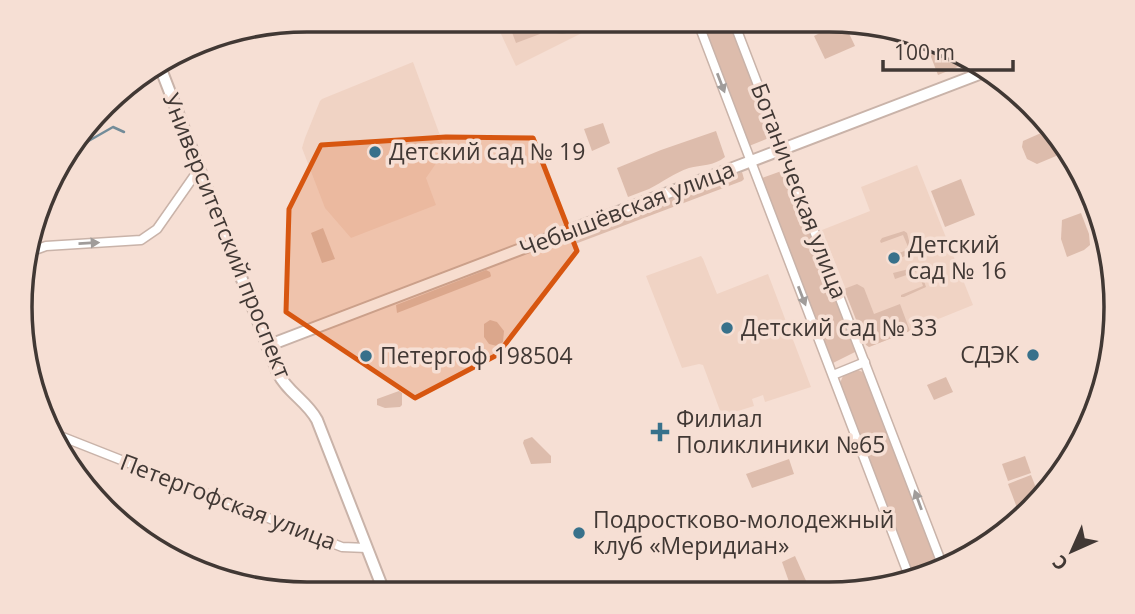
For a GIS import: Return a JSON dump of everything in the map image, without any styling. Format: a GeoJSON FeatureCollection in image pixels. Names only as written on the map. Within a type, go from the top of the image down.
{"type":"FeatureCollection","features":[{"type":"Feature","properties":{"kind":"street","name":"Ботаническая улица"},"geometry":{"type":"LineString","coordinates":[[702,32],[907,571]]}},
{"type":"Feature","properties":{"kind":"street","name":"Ботаническая улица"},"geometry":{"type":"LineString","coordinates":[[738,32],[940,559]]}},
{"type":"Feature","properties":{"kind":"street","name":"Университетский проспект"},"geometry":{"type":"LineString","coordinates":[[162,73],[281,380],[310,408],[317,420],[381,582]]}},
{"type":"Feature","properties":{"kind":"street","name":"Чебышёвская улица"},"geometry":{"type":"LineString","coordinates":[[267,346],[977,75]]}},
{"type":"Feature","properties":{"kind":"street"},"geometry":{"type":"LineString","coordinates":[[38,249],[46,246],[141,240],[157,229],[199,169]]}},
{"type":"Feature","properties":{"kind":"street"},"geometry":{"type":"LineString","coordinates":[[833,375],[865,362]]}},
{"type":"Feature","properties":{"kind":"street","name":"Петергофская улица"},"geometry":{"type":"LineString","coordinates":[[64,438],[342,547],[368,548]]}},
{"type":"Feature","properties":{"kind":"highlighted area"},"geometry":{"type":"Polygon","coordinates":[[[446,137],[533,138],[577,251],[497,355],[415,398],[286,312],[289,209],[321,145],[446,137]]]}},
{"type":"Feature","properties":{"kind":"shaded area"},"geometry":{"type":"Polygon","coordinates":[[[500,32],[584,32],[516,66],[500,32]]]}},
{"type":"Feature","properties":{"kind":"shaded area"},"geometry":{"type":"Polygon","coordinates":[[[512,32],[539,32],[540,34],[516,43],[512,32]]]}},
{"type":"Feature","properties":{"kind":"shaded area"},"geometry":{"type":"Polygon","coordinates":[[[706,32],[734,32],[774,136],[749,146],[706,32]]]}},
{"type":"Feature","properties":{"kind":"shaded area"},"geometry":{"type":"Polygon","coordinates":[[[822,32],[848,32],[855,46],[825,59],[814,36],[822,32]]]}},
{"type":"Feature","properties":{"kind":"shaded area"},"geometry":{"type":"Polygon","coordinates":[[[928,50],[961,66],[938,75],[928,50]]]}},
{"type":"Feature","properties":{"kind":"shaded area","name":"Детский сад № 19"},"geometry":{"type":"Polygon","coordinates":[[[413,62],[448,157],[437,162],[426,178],[436,205],[351,238],[325,208],[302,148],[305,138],[322,99],[413,62]]]}},
{"type":"Feature","properties":{"kind":"shaded area"},"geometry":{"type":"Polygon","coordinates":[[[603,123],[610,143],[592,151],[584,129],[603,123]]]}},
{"type":"Feature","properties":{"kind":"shaded area"},"geometry":{"type":"Polygon","coordinates":[[[716,131],[725,157],[721,160],[689,168],[628,197],[617,168],[716,131]]]}},
{"type":"Feature","properties":{"kind":"shaded area"},"geometry":{"type":"Polygon","coordinates":[[[1042,133],[1056,156],[1037,164],[1027,159],[1022,147],[1023,141],[1042,133]]]}},
{"type":"Feature","properties":{"kind":"shaded area","name":"Детский сад № 16"},"geometry":{"type":"Polygon","coordinates":[[[917,165],[973,305],[869,347],[822,230],[870,211],[861,187],[917,165]]]}},
{"type":"Feature","properties":{"kind":"shaded area"},"geometry":{"type":"Polygon","coordinates":[[[787,169],[857,351],[833,363],[762,178],[787,169]]]}},
{"type":"Feature","properties":{"kind":"shaded area"},"geometry":{"type":"Polygon","coordinates":[[[742,172],[742,181],[575,244],[572,237],[742,172]]]}},
{"type":"Feature","properties":{"kind":"shaded area"},"geometry":{"type":"Polygon","coordinates":[[[961,179],[975,215],[945,227],[931,191],[961,179]]]}},
{"type":"Feature","properties":{"kind":"shaded area"},"geometry":{"type":"Polygon","coordinates":[[[1081,213],[1090,245],[1067,257],[1061,239],[1062,220],[1081,213]]]}},
{"type":"Feature","properties":{"kind":"shaded area"},"geometry":{"type":"Polygon","coordinates":[[[323,228],[335,259],[322,263],[311,233],[323,228]]]}},
{"type":"Feature","properties":{"kind":"shaded area"},"geometry":{"type":"Polygon","coordinates":[[[904,231],[912,252],[890,265],[887,258],[909,249],[903,235],[881,243],[880,241],[904,231]]]}},
{"type":"Feature","properties":{"kind":"shaded area","name":"Детский сад № 33"},"geometry":{"type":"Polygon","coordinates":[[[701,256],[717,294],[768,274],[811,387],[765,402],[763,395],[752,399],[754,406],[722,416],[703,365],[682,368],[646,276],[701,256]]]}},
{"type":"Feature","properties":{"kind":"shaded area"},"geometry":{"type":"Polygon","coordinates":[[[917,267],[926,287],[901,297],[923,286],[918,271],[895,279],[893,273],[917,267]]]}},
{"type":"Feature","properties":{"kind":"shaded area"},"geometry":{"type":"Polygon","coordinates":[[[486,270],[490,272],[490,277],[397,313],[396,305],[486,270]]]}},
{"type":"Feature","properties":{"kind":"shaded area"},"geometry":{"type":"Polygon","coordinates":[[[857,284],[864,288],[874,314],[900,304],[910,331],[869,347],[866,345],[844,289],[857,284]]]}},
{"type":"Feature","properties":{"kind":"shaded area"},"geometry":{"type":"Polygon","coordinates":[[[490,320],[497,322],[504,331],[503,342],[497,346],[489,344],[484,337],[484,324],[490,320]]]}},
{"type":"Feature","properties":{"kind":"shaded area"},"geometry":{"type":"Polygon","coordinates":[[[858,370],[865,373],[936,560],[911,570],[840,383],[843,376],[858,370]]]}},
{"type":"Feature","properties":{"kind":"shaded area"},"geometry":{"type":"Polygon","coordinates":[[[946,377],[953,392],[934,400],[927,385],[946,377]]]}},
{"type":"Feature","properties":{"kind":"shaded area"},"geometry":{"type":"Polygon","coordinates":[[[399,391],[402,393],[400,407],[385,408],[377,405],[377,399],[399,391]]]}},
{"type":"Feature","properties":{"kind":"shaded area"},"geometry":{"type":"Polygon","coordinates":[[[532,437],[551,456],[551,463],[531,464],[523,443],[532,437]]]}},
{"type":"Feature","properties":{"kind":"shaded area"},"geometry":{"type":"Polygon","coordinates":[[[1025,456],[1031,473],[1008,481],[1002,464],[1025,456]]]}},
{"type":"Feature","properties":{"kind":"shaded area"},"geometry":{"type":"Polygon","coordinates":[[[789,459],[794,474],[752,488],[746,474],[789,459]]]}},
{"type":"Feature","properties":{"kind":"shaded area"},"geometry":{"type":"Polygon","coordinates":[[[1031,475],[1036,488],[1017,508],[1008,484],[1031,475]]]}},
{"type":"Feature","properties":{"kind":"shaded area"},"geometry":{"type":"Polygon","coordinates":[[[795,556],[806,582],[789,582],[782,562],[795,556]]]}},
{"type":"Feature","properties":{"kind":"waterway"},"geometry":{"type":"LineString","coordinates":[[86,143],[113,127],[124,132]]}},
{"type":"Feature","properties":{"kind":"place","name":"Детский сад № 19"},"geometry":{"type":"Point","coordinates":[375,152]}},
{"type":"Feature","properties":{"kind":"place","name":"Детский сад № 16"},"geometry":{"type":"Point","coordinates":[894,258]}},
{"type":"Feature","properties":{"kind":"place","name":"Детский сад № 33"},"geometry":{"type":"Point","coordinates":[727,328]}},
{"type":"Feature","properties":{"kind":"place","name":"СДЭК"},"geometry":{"type":"Point","coordinates":[1033,355]}},
{"type":"Feature","properties":{"kind":"place","name":"Петергоф 198504"},"geometry":{"type":"Point","coordinates":[366,356]}},
{"type":"Feature","properties":{"kind":"place","name":"Филиал Поликлиники №65"},"geometry":{"type":"Point","coordinates":[660,432]}},
{"type":"Feature","properties":{"kind":"place","name":"Подростково-молодежный клуб «Меридиан»"},"geometry":{"type":"Point","coordinates":[579,533]}}]}
